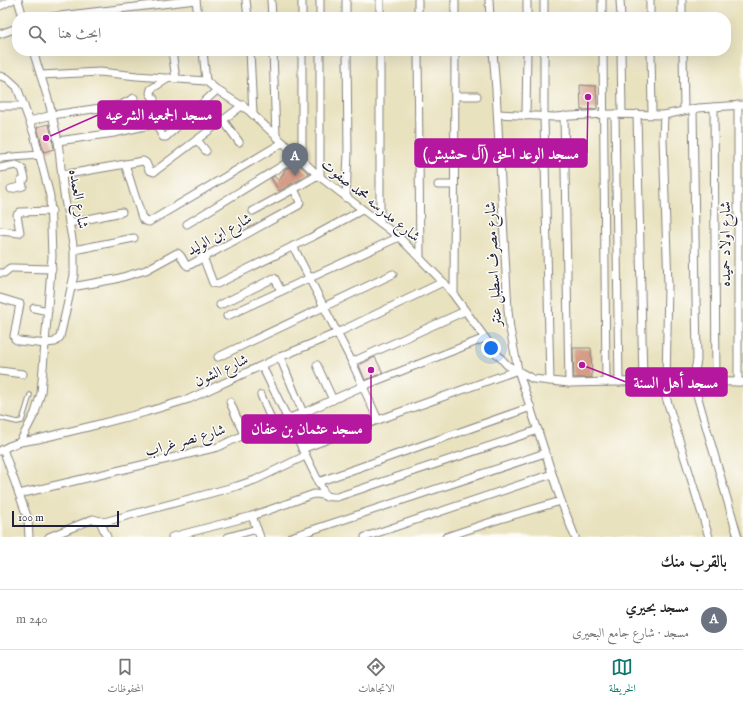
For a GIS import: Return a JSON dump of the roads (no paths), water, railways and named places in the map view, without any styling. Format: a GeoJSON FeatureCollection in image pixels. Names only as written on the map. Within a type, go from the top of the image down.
{"type":"FeatureCollection","features":[{"type":"Feature","properties":{"kind":"street"},"geometry":{"type":"LineString","coordinates":[[0,6],[12,0]]}},
{"type":"Feature","properties":{"kind":"street"},"geometry":{"type":"LineString","coordinates":[[18,0],[21,12]]}},
{"type":"Feature","properties":{"kind":"street"},"geometry":{"type":"LineString","coordinates":[[87,12],[153,3],[196,0],[197,12]]}},
{"type":"Feature","properties":{"kind":"street"},"geometry":{"type":"LineString","coordinates":[[246,0],[247,12]]}},
{"type":"Feature","properties":{"kind":"street"},"geometry":{"type":"LineString","coordinates":[[271,0],[272,12]]}},
{"type":"Feature","properties":{"kind":"street"},"geometry":{"type":"LineString","coordinates":[[302,0],[302,12]]}},
{"type":"Feature","properties":{"kind":"street"},"geometry":{"type":"LineString","coordinates":[[320,0],[320,12]]}},
{"type":"Feature","properties":{"kind":"street"},"geometry":{"type":"LineString","coordinates":[[346,0],[346,12]]}},
{"type":"Feature","properties":{"kind":"street"},"geometry":{"type":"LineString","coordinates":[[380,0],[380,12]]}},
{"type":"Feature","properties":{"kind":"street"},"geometry":{"type":"LineString","coordinates":[[418,0],[418,12]]}},
{"type":"Feature","properties":{"kind":"street"},"geometry":{"type":"LineString","coordinates":[[455,0],[455,12]]}},
{"type":"Feature","properties":{"kind":"street"},"geometry":{"type":"LineString","coordinates":[[489,0],[490,12]]}},
{"type":"Feature","properties":{"kind":"street"},"geometry":{"type":"LineString","coordinates":[[527,0],[527,12]]}},
{"type":"Feature","properties":{"kind":"street"},"geometry":{"type":"LineString","coordinates":[[544,0],[544,12]]}},
{"type":"Feature","properties":{"kind":"street"},"geometry":{"type":"LineString","coordinates":[[602,0],[602,12]]}},
{"type":"Feature","properties":{"kind":"street"},"geometry":{"type":"LineString","coordinates":[[620,0],[620,12]]}},
{"type":"Feature","properties":{"kind":"street"},"geometry":{"type":"LineString","coordinates":[[650,0],[650,12]]}},
{"type":"Feature","properties":{"kind":"street"},"geometry":{"type":"LineString","coordinates":[[682,0],[682,12]]}},
{"type":"Feature","properties":{"kind":"street"},"geometry":{"type":"LineString","coordinates":[[0,34],[12,30]]}},
{"type":"Feature","properties":{"kind":"street","name":"شارع العمده"},"geometry":{"type":"LineString","coordinates":[[35,56],[58,141],[64,194],[74,250],[72,287],[60,337],[55,342],[46,343]]}},
{"type":"Feature","properties":{"kind":"street"},"geometry":{"type":"LineString","coordinates":[[172,56],[172,78]]}},
{"type":"Feature","properties":{"kind":"street"},"geometry":{"type":"LineString","coordinates":[[41,75],[100,72],[206,81],[204,56]]}},
{"type":"Feature","properties":{"kind":"street"},"geometry":{"type":"LineString","coordinates":[[250,56],[253,114]]}},
{"type":"Feature","properties":{"kind":"street"},"geometry":{"type":"LineString","coordinates":[[273,56],[276,137]]}},
{"type":"Feature","properties":{"kind":"street"},"geometry":{"type":"LineString","coordinates":[[187,224],[300,158],[302,56]]}},
{"type":"Feature","properties":{"kind":"street"},"geometry":{"type":"LineString","coordinates":[[253,211],[319,176],[320,56]]}},
{"type":"Feature","properties":{"kind":"street"},"geometry":{"type":"LineString","coordinates":[[346,198],[348,153],[347,56]]}},
{"type":"Feature","properties":{"kind":"street"},"geometry":{"type":"LineString","coordinates":[[380,56],[380,222]]}},
{"type":"Feature","properties":{"kind":"street"},"geometry":{"type":"LineString","coordinates":[[418,56],[420,259]]}},
{"type":"Feature","properties":{"kind":"street"},"geometry":{"type":"LineString","coordinates":[[454,294],[455,56]]}},
{"type":"Feature","properties":{"kind":"street","name":"شارع مصرف اسطبل عنتر"},"geometry":{"type":"LineString","coordinates":[[493,56],[510,329],[518,370],[574,537]]}},
{"type":"Feature","properties":{"kind":"street"},"geometry":{"type":"LineString","coordinates":[[526,116],[527,56]]}},
{"type":"Feature","properties":{"kind":"street"},"geometry":{"type":"LineString","coordinates":[[544,56],[550,381]]}},
{"type":"Feature","properties":{"kind":"street"},"geometry":{"type":"LineString","coordinates":[[603,56],[606,382]]}},
{"type":"Feature","properties":{"kind":"street"},"geometry":{"type":"LineString","coordinates":[[619,382],[619,114],[621,56]]}},
{"type":"Feature","properties":{"kind":"street"},"geometry":{"type":"LineString","coordinates":[[651,56],[652,114]]}},
{"type":"Feature","properties":{"kind":"street"},"geometry":{"type":"LineString","coordinates":[[683,56],[684,110]]}},
{"type":"Feature","properties":{"kind":"street","name":"شارع العمده"},"geometry":{"type":"LineString","coordinates":[[0,76],[13,82],[30,121],[40,155],[52,211],[52,270],[41,393],[31,423],[20,442]]}},
{"type":"Feature","properties":{"kind":"street"},"geometry":{"type":"LineString","coordinates":[[154,99],[150,93],[151,89],[172,78]]}},
{"type":"Feature","properties":{"kind":"street","name":"شارع مدرسه محمد صفوت"},"geometry":{"type":"LineString","coordinates":[[206,81],[217,90],[243,105],[319,176],[399,237],[454,294],[496,353],[507,365],[533,378],[570,383],[643,381],[741,382]]}},
{"type":"Feature","properties":{"kind":"street"},"geometry":{"type":"LineString","coordinates":[[58,141],[114,133],[154,124],[157,126],[163,137],[166,137],[217,90]]}},
{"type":"Feature","properties":{"kind":"street"},"geometry":{"type":"LineString","coordinates":[[455,96],[477,96]]}},
{"type":"Feature","properties":{"kind":"street"},"geometry":{"type":"LineString","coordinates":[[30,121],[52,115],[114,106],[134,98]]}},
{"type":"Feature","properties":{"kind":"street"},"geometry":{"type":"LineString","coordinates":[[62,175],[143,161],[146,163],[149,170],[154,172],[243,105]]}},
{"type":"Feature","properties":{"kind":"street"},"geometry":{"type":"LineString","coordinates":[[498,114],[544,117],[604,114],[664,115],[684,110],[741,105]]}},
{"type":"Feature","properties":{"kind":"street","name":"شارع اولاد حميده"},"geometry":{"type":"LineString","coordinates":[[741,105],[741,382]]}},
{"type":"Feature","properties":{"kind":"street"},"geometry":{"type":"LineString","coordinates":[[0,106],[24,106]]}},
{"type":"Feature","properties":{"kind":"street"},"geometry":{"type":"LineString","coordinates":[[714,107],[716,382]]}},
{"type":"Feature","properties":{"kind":"street"},"geometry":{"type":"LineString","coordinates":[[693,109],[697,360],[693,382],[738,537]]}},
{"type":"Feature","properties":{"kind":"street"},"geometry":{"type":"LineString","coordinates":[[637,114],[643,381]]}},
{"type":"Feature","properties":{"kind":"street"},"geometry":{"type":"LineString","coordinates":[[664,115],[663,139],[668,286],[664,381],[709,537]]}},
{"type":"Feature","properties":{"kind":"street"},"geometry":{"type":"LineString","coordinates":[[564,116],[570,383]]}},
{"type":"Feature","properties":{"kind":"street"},"geometry":{"type":"LineString","coordinates":[[223,120],[239,142]]}},
{"type":"Feature","properties":{"kind":"street"},"geometry":{"type":"LineString","coordinates":[[197,140],[206,151]]}},
{"type":"Feature","properties":{"kind":"street"},"geometry":{"type":"LineString","coordinates":[[125,164],[142,218],[149,222],[282,143]]}},
{"type":"Feature","properties":{"kind":"street"},"geometry":{"type":"LineString","coordinates":[[0,158],[40,155]]}},
{"type":"Feature","properties":{"kind":"street"},"geometry":{"type":"LineString","coordinates":[[15,157],[16,165]]}},
{"type":"Feature","properties":{"kind":"street"},"geometry":{"type":"LineString","coordinates":[[0,168],[16,165],[22,168],[25,179],[21,181],[22,186],[11,189]]}},
{"type":"Feature","properties":{"kind":"street"},"geometry":{"type":"LineString","coordinates":[[438,185],[454,185]]}},
{"type":"Feature","properties":{"kind":"street","name":"شارع ابن الوليد"},"geometry":{"type":"LineString","coordinates":[[72,287],[116,279],[146,270],[177,253],[181,256],[187,266],[299,205],[300,202],[294,189]]}},
{"type":"Feature","properties":{"kind":"street"},"geometry":{"type":"LineString","coordinates":[[50,196],[64,194]]}},
{"type":"Feature","properties":{"kind":"street"},"geometry":{"type":"LineString","coordinates":[[203,257],[214,283],[217,284],[362,210]]}},
{"type":"Feature","properties":{"kind":"street"},"geometry":{"type":"LineString","coordinates":[[0,231],[19,233],[17,215],[20,212],[52,211]]}},
{"type":"Feature","properties":{"kind":"street"},"geometry":{"type":"LineString","coordinates":[[69,223],[122,212]]}},
{"type":"Feature","properties":{"kind":"street"},"geometry":{"type":"LineString","coordinates":[[227,316],[399,237]]}},
{"type":"Feature","properties":{"kind":"street"},"geometry":{"type":"LineString","coordinates":[[74,250],[134,238]]}},
{"type":"Feature","properties":{"kind":"street"},"geometry":{"type":"LineString","coordinates":[[293,246],[322,307],[352,362],[378,420]]}},
{"type":"Feature","properties":{"kind":"street"},"geometry":{"type":"LineString","coordinates":[[0,273],[4,273],[8,269],[13,268],[52,270]]}},
{"type":"Feature","properties":{"kind":"street"},"geometry":{"type":"LineString","coordinates":[[218,357],[393,274]]}},
{"type":"Feature","properties":{"kind":"street"},"geometry":{"type":"LineString","coordinates":[[220,305],[274,278],[281,291]]}},
{"type":"Feature","properties":{"kind":"street","name":"شارع الشون"},"geometry":{"type":"LineString","coordinates":[[2,450],[20,442],[88,427],[160,408],[203,393],[280,357],[337,333],[442,282]]}},
{"type":"Feature","properties":{"kind":"street"},"geometry":{"type":"LineString","coordinates":[[0,298],[20,304],[14,336],[15,339],[19,341],[46,343]]}},
{"type":"Feature","properties":{"kind":"street"},"geometry":{"type":"LineString","coordinates":[[34,308],[48,311]]}},
{"type":"Feature","properties":{"kind":"street"},"geometry":{"type":"LineString","coordinates":[[352,362],[465,311]]}},
{"type":"Feature","properties":{"kind":"street","name":"شارع نصر غراب"},"geometry":{"type":"LineString","coordinates":[[19,494],[210,450],[244,435],[303,413],[363,386],[485,338]]}},
{"type":"Feature","properties":{"kind":"street"},"geometry":{"type":"LineString","coordinates":[[280,357],[303,413]]}},
{"type":"Feature","properties":{"kind":"street"},"geometry":{"type":"LineString","coordinates":[[317,365],[333,400]]}},
{"type":"Feature","properties":{"kind":"street"},"geometry":{"type":"LineString","coordinates":[[262,366],[274,388],[324,496]]}},
{"type":"Feature","properties":{"kind":"street"},"geometry":{"type":"LineString","coordinates":[[49,537],[65,534],[93,519],[104,522],[255,480],[304,452],[378,420],[518,370]]}},
{"type":"Feature","properties":{"kind":"street"},"geometry":{"type":"LineString","coordinates":[[0,371],[23,374]]}},
{"type":"Feature","properties":{"kind":"street"},"geometry":{"type":"LineString","coordinates":[[261,395],[273,424]]}},
{"type":"Feature","properties":{"kind":"street"},"geometry":{"type":"LineString","coordinates":[[230,402],[244,435]]}},
{"type":"Feature","properties":{"kind":"street"},"geometry":{"type":"LineString","coordinates":[[318,482],[531,407]]}},
{"type":"Feature","properties":{"kind":"street"},"geometry":{"type":"LineString","coordinates":[[172,537],[252,516],[314,494],[337,497],[538,430]]}},
{"type":"Feature","properties":{"kind":"street"},"geometry":{"type":"LineString","coordinates":[[2,450],[28,519],[29,537]]}},
{"type":"Feature","properties":{"kind":"street"},"geometry":{"type":"LineString","coordinates":[[291,537],[545,453]]}},
{"type":"Feature","properties":{"kind":"street"},"geometry":{"type":"LineString","coordinates":[[365,537],[552,474]]}},
{"type":"Feature","properties":{"kind":"street"},"geometry":{"type":"LineString","coordinates":[[446,537],[561,501]]}},
{"type":"Feature","properties":{"kind":"street"},"geometry":{"type":"LineString","coordinates":[[252,516],[260,537]]}},
{"type":"Feature","properties":{"kind":"street"},"geometry":{"type":"LineString","coordinates":[[100,521],[107,537]]}},
{"type":"Feature","properties":{"kind":"street"},"geometry":{"type":"LineString","coordinates":[[228,537],[257,529]]}},
{"type":"Feature","properties":{"kind":"lane"},"geometry":{"type":"LineString","coordinates":[[0,418],[21,422],[24,419],[30,395]]}},
{"type":"Feature","properties":{"kind":"lane"},"geometry":{"type":"LineString","coordinates":[[28,403],[37,407]]}},
{"type":"Feature","properties":{"kind":"place","name":"مسجد الوعد الحق (آل حشيش)"},"geometry":{"type":"Point","coordinates":[588,97]}},
{"type":"Feature","properties":{"kind":"place","name":"مسجد الجمعيه الشرعيه"},"geometry":{"type":"Point","coordinates":[46,138]}},
{"type":"Feature","properties":{"kind":"place","name":"مسجد بحيري"},"geometry":{"type":"Point","coordinates":[295,176]}},
{"type":"Feature","properties":{"kind":"place","name":"مسجد أهل السنة"},"geometry":{"type":"Point","coordinates":[582,365]}},
{"type":"Feature","properties":{"kind":"place","name":"مسجد عثمان بن عفان"},"geometry":{"type":"Point","coordinates":[371,370]}}]}
